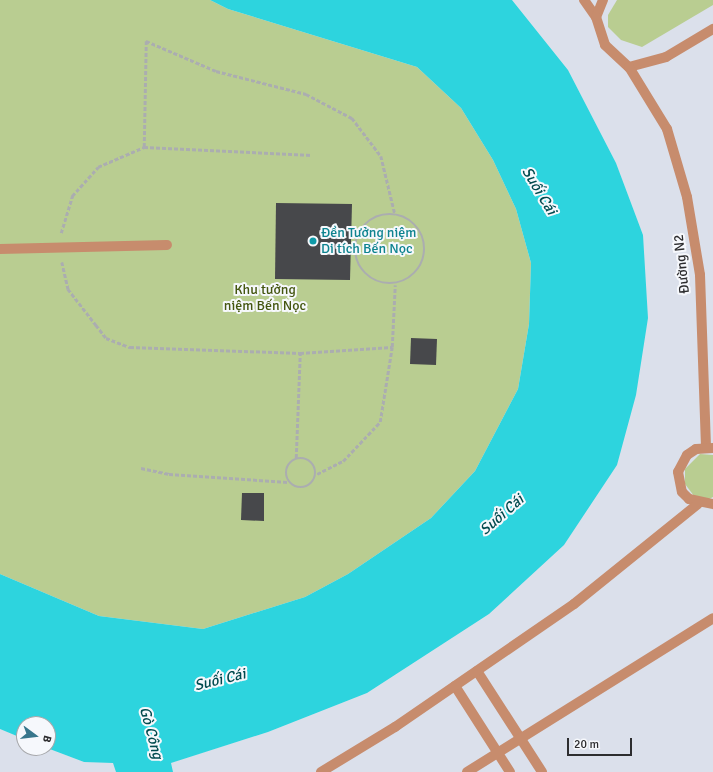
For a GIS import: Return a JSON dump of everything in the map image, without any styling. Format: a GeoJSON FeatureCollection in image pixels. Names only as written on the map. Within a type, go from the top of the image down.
{"type":"FeatureCollection","features":[{"type":"Feature","properties":{"kind":"street","name":"Đường N2"},"geometry":{"type":"LineString","coordinates":[[584,0],[596,16],[605,45],[629,67],[667,129],[687,197],[700,275],[709,447]]}},
{"type":"Feature","properties":{"kind":"street"},"geometry":{"type":"LineString","coordinates":[[596,16],[603,0]]}},
{"type":"Feature","properties":{"kind":"street"},"geometry":{"type":"LineString","coordinates":[[629,67],[666,57],[713,29]]}},
{"type":"Feature","properties":{"kind":"street"},"geometry":{"type":"LineString","coordinates":[[0,250],[167,245]]}},
{"type":"Feature","properties":{"kind":"street"},"geometry":{"type":"LineString","coordinates":[[709,447],[687,455],[678,472],[682,492],[698,504],[713,504]]}},
{"type":"Feature","properties":{"kind":"street"},"geometry":{"type":"LineString","coordinates":[[321,772],[455,686],[574,604],[698,504]]}},
{"type":"Feature","properties":{"kind":"street"},"geometry":{"type":"LineString","coordinates":[[467,772],[713,618]]}},
{"type":"Feature","properties":{"kind":"street"},"geometry":{"type":"LineString","coordinates":[[477,671],[542,772]]}},
{"type":"Feature","properties":{"kind":"street"},"geometry":{"type":"LineString","coordinates":[[455,686],[510,772]]}},
{"type":"Feature","properties":{"kind":"path"},"geometry":{"type":"LineString","coordinates":[[144,147],[146,41],[216,71],[306,94],[352,118],[381,156],[395,214]]}},
{"type":"Feature","properties":{"kind":"path"},"geometry":{"type":"LineString","coordinates":[[312,155],[144,147],[98,167],[72,196],[57,248],[66,271],[68,290],[106,338],[130,347],[157,350],[300,353],[392,347]]}},
{"type":"Feature","properties":{"kind":"path"},"geometry":{"type":"LineString","coordinates":[[395,214],[411,220],[422,233],[426,249],[418,270],[411,279],[395,285],[378,283],[368,276],[356,258],[356,241],[364,226],[378,216],[395,214]]}},
{"type":"Feature","properties":{"kind":"path"},"geometry":{"type":"LineString","coordinates":[[317,474],[343,461],[380,422],[392,347],[395,285]]}},
{"type":"Feature","properties":{"kind":"path"},"geometry":{"type":"LineString","coordinates":[[296,458],[300,353]]}},
{"type":"Feature","properties":{"kind":"path"},"geometry":{"type":"LineString","coordinates":[[141,468],[170,474],[288,482],[295,488],[305,489],[314,484],[317,474],[314,464],[306,458],[296,458],[289,464],[288,482]]}},
{"type":"Feature","properties":{"kind":"shaded area"},"geometry":{"type":"Polygon","coordinates":[[[512,0],[713,0],[713,772],[0,772],[0,729],[16,736],[16,756],[56,756],[56,751],[84,762],[170,763],[268,732],[367,693],[489,614],[643,235],[616,163],[568,70],[512,0]]]}},
{"type":"Feature","properties":{"kind":"green space","name":"Khu tưởng niệm Bến Nọc"},"geometry":{"type":"Polygon","coordinates":[[[0,0],[210,0],[228,9],[417,67],[461,108],[493,160],[516,209],[531,263],[529,324],[518,389],[475,471],[431,518],[348,574],[305,597],[203,629],[99,616],[0,574],[0,0]]]}},
{"type":"Feature","properties":{"kind":"green space"},"geometry":{"type":"Polygon","coordinates":[[[617,0],[713,0],[713,5],[642,47],[621,40],[608,27],[608,15],[617,0]]]}},
{"type":"Feature","properties":{"kind":"green space"},"geometry":{"type":"Polygon","coordinates":[[[700,454],[713,455],[713,497],[709,499],[694,496],[685,484],[685,469],[700,454]]]}},
{"type":"Feature","properties":{"kind":"water"},"geometry":{"type":"Polygon","coordinates":[[[210,0],[512,0],[568,70],[616,163],[643,235],[648,318],[636,395],[617,465],[564,545],[489,614],[367,693],[268,732],[171,763],[173,772],[116,772],[113,763],[84,762],[56,751],[56,716],[16,716],[16,736],[0,729],[0,574],[99,616],[203,629],[305,597],[348,574],[431,518],[475,471],[518,389],[529,324],[531,263],[516,209],[493,160],[461,108],[417,67],[228,9],[210,0]]]}},
{"type":"Feature","properties":{"kind":"building","name":"Đền Tưởng niệm Di tích Bến Nọc"},"geometry":{"type":"Polygon","coordinates":[[[276,203],[352,204],[350,280],[275,279],[276,203]]]}},
{"type":"Feature","properties":{"kind":"building"},"geometry":{"type":"Polygon","coordinates":[[[411,338],[437,339],[436,365],[410,364],[411,338]]]}},
{"type":"Feature","properties":{"kind":"building"},"geometry":{"type":"Polygon","coordinates":[[[242,493],[264,493],[264,521],[241,520],[242,493]]]}},
{"type":"Feature","properties":{"kind":"place","name":"Đền Tưởng niệm Di tích Bến Nọc"},"geometry":{"type":"Point","coordinates":[313,241]}},
{"type":"Feature","properties":{"kind":"water label","name":"Suối Cái"},"geometry":{"type":"Point","coordinates":[539,191]}},
{"type":"Feature","properties":{"kind":"water label","name":"Suối Cái"},"geometry":{"type":"Point","coordinates":[502,515]}},
{"type":"Feature","properties":{"kind":"water label","name":"Suối Cái"},"geometry":{"type":"Point","coordinates":[220,680]}},
{"type":"Feature","properties":{"kind":"water label","name":"Gò Công"},"geometry":{"type":"Point","coordinates":[151,733]}}]}
